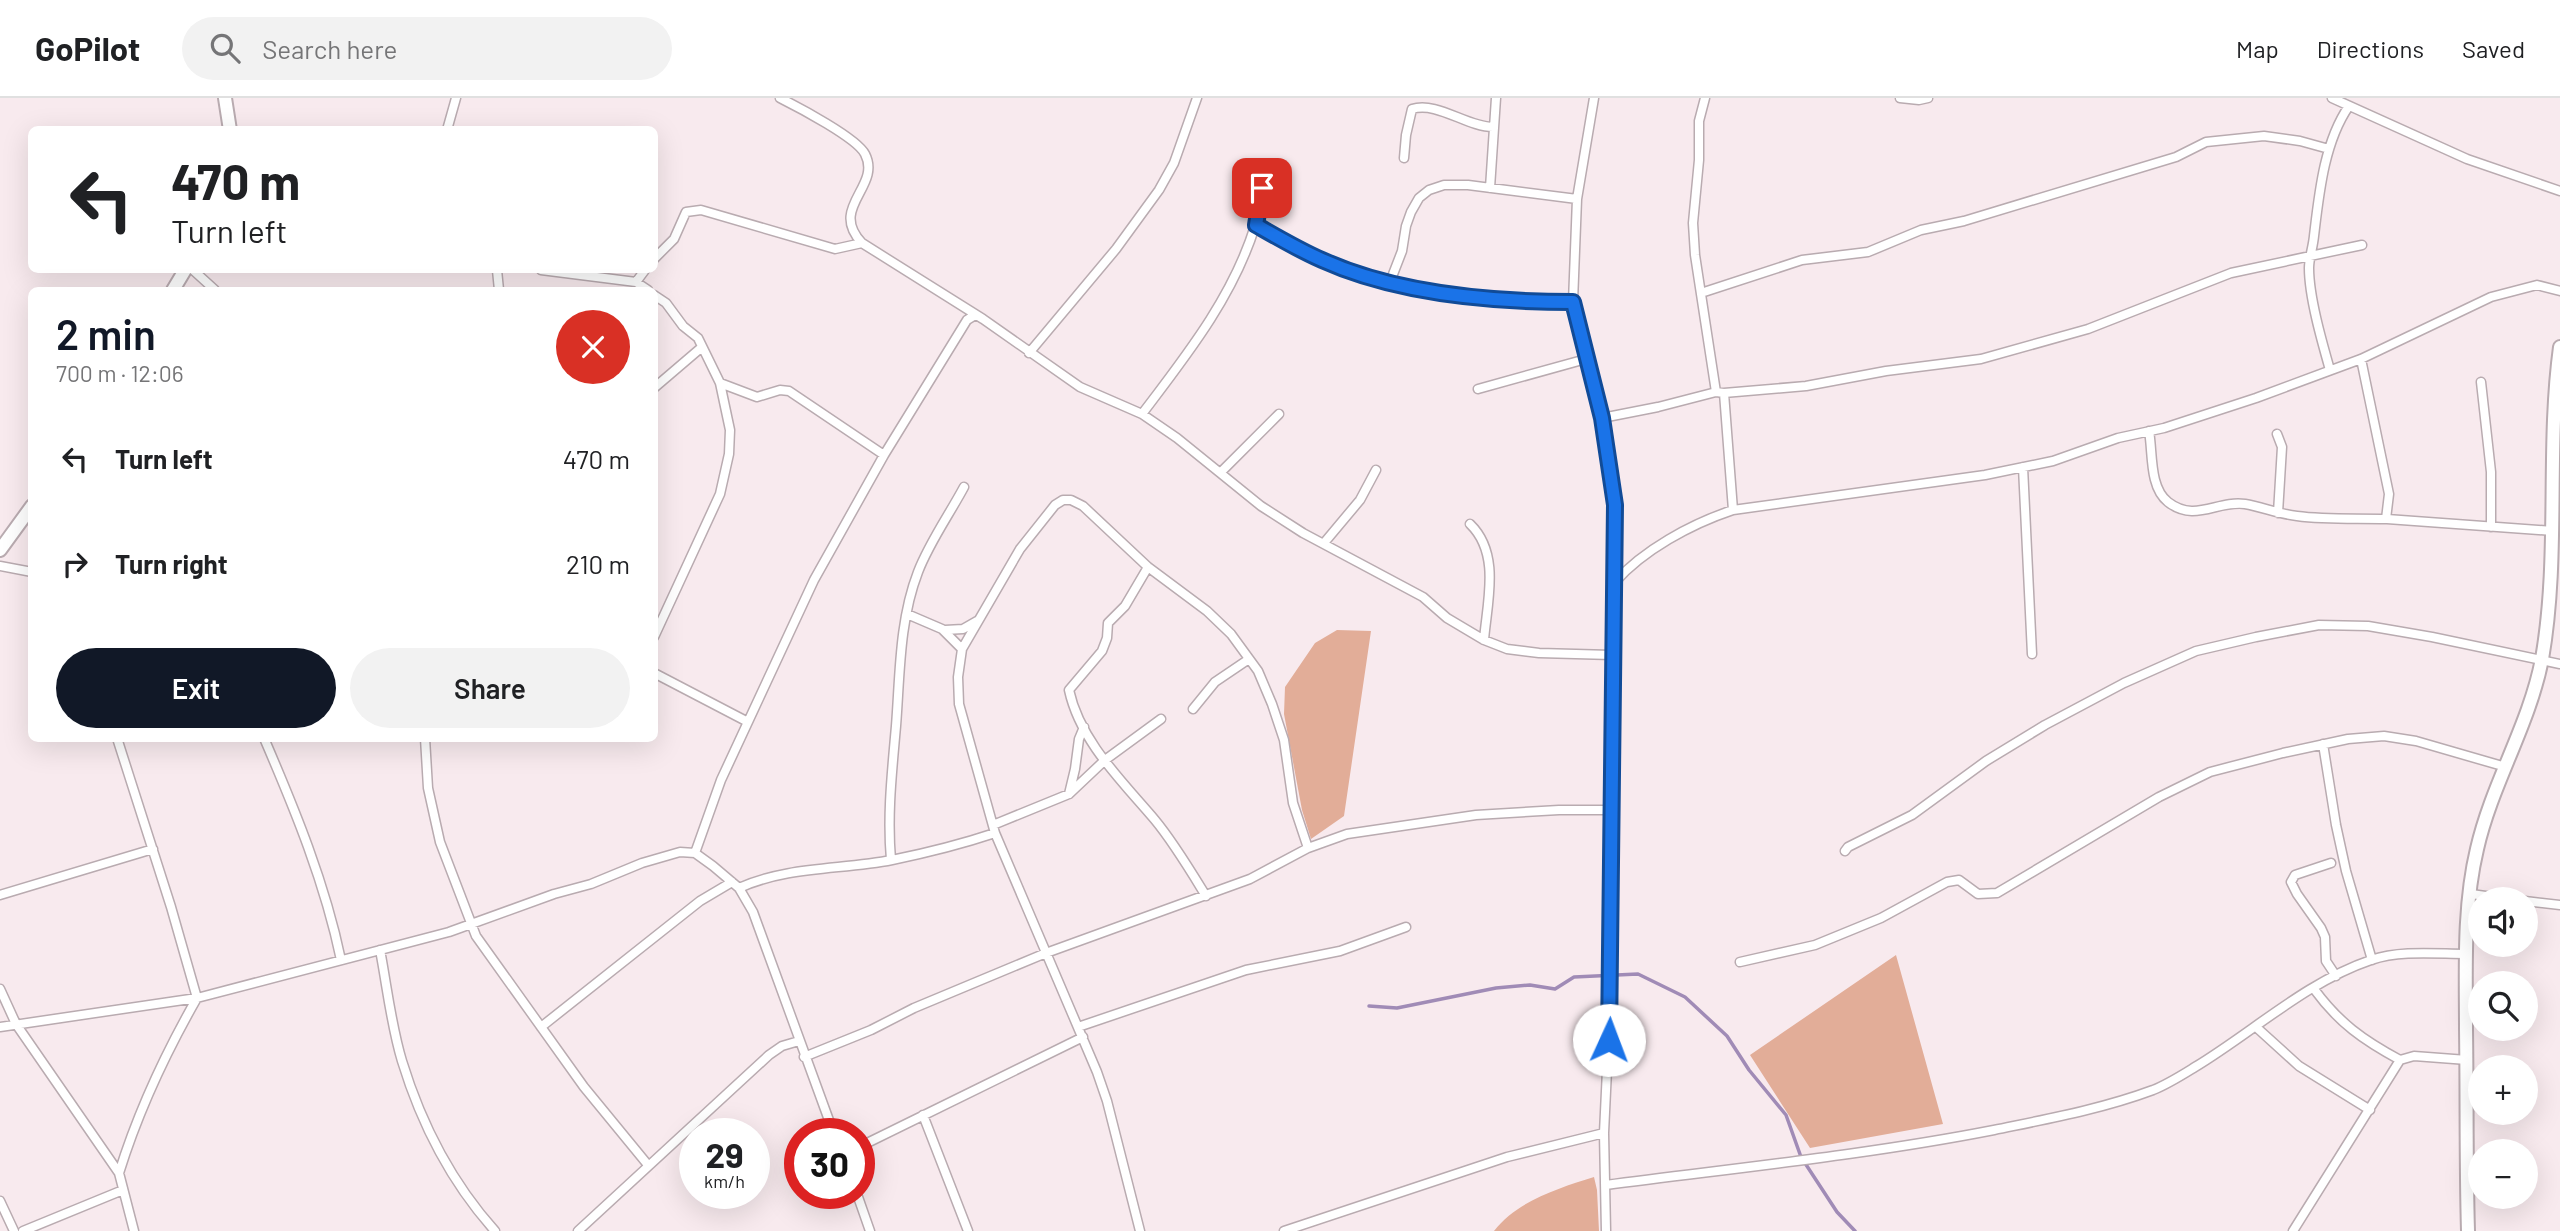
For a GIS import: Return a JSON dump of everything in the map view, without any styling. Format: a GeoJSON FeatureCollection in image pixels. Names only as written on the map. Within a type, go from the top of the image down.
{"type":"FeatureCollection","features":[{"type":"Feature","properties":{"kind":"street"},"geometry":{"type":"LineString","coordinates":[[225,98],[229,126]]}},
{"type":"Feature","properties":{"kind":"street"},"geometry":{"type":"LineString","coordinates":[[448,126],[456,98]]}},
{"type":"Feature","properties":{"kind":"street"},"geometry":{"type":"LineString","coordinates":[[780,98],[840,133],[861,148],[866,155],[867,178],[849,223],[852,232],[862,243],[975,315],[1080,387],[1142,414],[1221,472],[1261,506],[1423,597],[1447,618],[1484,640],[1507,649],[1539,653],[1612,654]]}},
{"type":"Feature","properties":{"kind":"street"},"geometry":{"type":"LineString","coordinates":[[1029,352],[1116,249],[1159,190],[1174,163],[1196,98]]}},
{"type":"Feature","properties":{"kind":"street"},"geometry":{"type":"LineString","coordinates":[[1490,188],[1496,98]]}},
{"type":"Feature","properties":{"kind":"street"},"geometry":{"type":"LineString","coordinates":[[1594,98],[1577,199],[1573,302],[1602,418],[1615,505],[1611,986],[1604,1133],[1606,1231]]}},
{"type":"Feature","properties":{"kind":"street"},"geometry":{"type":"LineString","coordinates":[[1705,98],[1699,121],[1699,160],[1693,223],[1695,256],[1720,392],[1733,510]]}},
{"type":"Feature","properties":{"kind":"street"},"geometry":{"type":"LineString","coordinates":[[1900,98],[1928,98]]}},
{"type":"Feature","properties":{"kind":"street"},"geometry":{"type":"LineString","coordinates":[[2332,98],[2467,159],[2560,191]]}},
{"type":"Feature","properties":{"kind":"street"},"geometry":{"type":"LineString","coordinates":[[1404,159],[1412,109],[1421,106],[1430,108],[1476,125],[1493,127]]}},
{"type":"Feature","properties":{"kind":"street"},"geometry":{"type":"LineString","coordinates":[[2330,370],[2319,330],[2309,269],[2318,202],[2329,149],[2349,106]]}},
{"type":"Feature","properties":{"kind":"street"},"geometry":{"type":"LineString","coordinates":[[1701,293],[1802,260],[1868,252],[1921,230],[1964,221],[2176,157],[2206,142],[2264,136],[2300,141],[2329,149]]}},
{"type":"Feature","properties":{"kind":"street"},"geometry":{"type":"LineString","coordinates":[[1142,414],[1202,332],[1226,293],[1256,225],[1264,173]]}},
{"type":"Feature","properties":{"kind":"street"},"geometry":{"type":"LineString","coordinates":[[1390,282],[1402,251],[1406,226],[1419,198],[1429,190],[1444,185],[1577,199]]}},
{"type":"Feature","properties":{"kind":"street"},"geometry":{"type":"LineString","coordinates":[[658,255],[674,239],[686,212],[701,211],[835,249],[862,243]]}},
{"type":"Feature","properties":{"kind":"street"},"geometry":{"type":"LineString","coordinates":[[1256,225],[1322,260],[1369,277],[1445,295],[1519,302],[1573,302]]}},
{"type":"Feature","properties":{"kind":"street"},"geometry":{"type":"LineString","coordinates":[[1602,418],[1720,392],[1806,386],[1886,371],[1982,359],[2088,329],[2231,273],[2362,245]]}},
{"type":"Feature","properties":{"kind":"street"},"geometry":{"type":"LineString","coordinates":[[196,273],[212,287]]}},
{"type":"Feature","properties":{"kind":"street"},"geometry":{"type":"LineString","coordinates":[[565,273],[636,282],[644,287]]}},
{"type":"Feature","properties":{"kind":"street"},"geometry":{"type":"LineString","coordinates":[[636,282],[643,273]]}},
{"type":"Feature","properties":{"kind":"street"},"geometry":{"type":"LineString","coordinates":[[1614,583],[1646,552],[1715,516],[1733,510],[1985,475],[2053,461],[2118,438],[2150,431],[2256,398],[2361,359],[2501,294],[2537,285],[2560,290]]}},
{"type":"Feature","properties":{"kind":"street"},"geometry":{"type":"LineString","coordinates":[[658,298],[666,303],[683,326],[698,338],[720,383],[730,430],[729,454],[720,494],[658,628]]}},
{"type":"Feature","properties":{"kind":"street"},"geometry":{"type":"LineString","coordinates":[[695,853],[721,780],[814,580],[884,455],[967,320],[975,315]]}},
{"type":"Feature","properties":{"kind":"street"},"geometry":{"type":"LineString","coordinates":[[2472,887],[2476,850],[2493,797],[2521,732],[2542,659],[2555,540],[2560,346]]}},
{"type":"Feature","properties":{"kind":"street"},"geometry":{"type":"LineString","coordinates":[[658,384],[702,347]]}},
{"type":"Feature","properties":{"kind":"street"},"geometry":{"type":"LineString","coordinates":[[1478,389],[1586,359]]}},
{"type":"Feature","properties":{"kind":"street"},"geometry":{"type":"LineString","coordinates":[[2361,359],[2389,494],[2386,519]]}},
{"type":"Feature","properties":{"kind":"street"},"geometry":{"type":"LineString","coordinates":[[2481,382],[2491,472],[2491,527]]}},
{"type":"Feature","properties":{"kind":"street"},"geometry":{"type":"LineString","coordinates":[[720,383],[757,397],[780,390],[789,391],[884,455]]}},
{"type":"Feature","properties":{"kind":"street"},"geometry":{"type":"LineString","coordinates":[[1221,472],[1279,414]]}},
{"type":"Feature","properties":{"kind":"street"},"geometry":{"type":"LineString","coordinates":[[2150,431],[2152,463],[2159,492],[2168,502],[2182,510],[2204,511],[2232,504],[2245,504],[2297,516],[2491,527],[2555,540]]}},
{"type":"Feature","properties":{"kind":"street"},"geometry":{"type":"LineString","coordinates":[[2277,433],[2282,447],[2278,513]]}},
{"type":"Feature","properties":{"kind":"street"},"geometry":{"type":"LineString","coordinates":[[2023,467],[2032,654]]}},
{"type":"Feature","properties":{"kind":"street"},"geometry":{"type":"LineString","coordinates":[[1324,543],[1360,500],[1376,470]]}},
{"type":"Feature","properties":{"kind":"street"},"geometry":{"type":"LineString","coordinates":[[891,860],[888,825],[890,782],[897,689],[907,614],[918,572],[964,487]]}},
{"type":"Feature","properties":{"kind":"street"},"geometry":{"type":"LineString","coordinates":[[1140,1231],[1107,1101],[1083,1037],[994,829],[959,704],[958,677],[962,649],[1020,549],[1055,505],[1063,500],[1071,500],[1083,506],[1148,567],[1207,611],[1231,634],[1258,671],[1272,704],[1284,740],[1293,803],[1308,848]]}},
{"type":"Feature","properties":{"kind":"street"},"geometry":{"type":"LineString","coordinates":[[0,550],[28,512]]}},
{"type":"Feature","properties":{"kind":"street"},"geometry":{"type":"LineString","coordinates":[[1470,524],[1485,543],[1489,558],[1484,640]]}},
{"type":"Feature","properties":{"kind":"street"},"geometry":{"type":"LineString","coordinates":[[0,566],[28,571]]}},
{"type":"Feature","properties":{"kind":"street"},"geometry":{"type":"LineString","coordinates":[[1148,567],[1125,606],[1108,623],[1107,638],[1102,651],[1069,690],[1084,727],[1105,760],[1133,797],[1155,820],[1206,896]]}},
{"type":"Feature","properties":{"kind":"street"},"geometry":{"type":"LineString","coordinates":[[907,614],[945,630],[962,649]]}},
{"type":"Feature","properties":{"kind":"street"},"geometry":{"type":"LineString","coordinates":[[945,630],[963,629],[978,620]]}},
{"type":"Feature","properties":{"kind":"street"},"geometry":{"type":"LineString","coordinates":[[1844,851],[1912,815],[1986,761],[2045,725],[2124,683],[2196,651],[2319,625],[2368,626],[2560,664]]}},
{"type":"Feature","properties":{"kind":"street"},"geometry":{"type":"LineString","coordinates":[[1193,709],[1215,682],[1249,659]]}},
{"type":"Feature","properties":{"kind":"street"},"geometry":{"type":"LineString","coordinates":[[658,675],[748,722]]}},
{"type":"Feature","properties":{"kind":"street"},"geometry":{"type":"LineString","coordinates":[[541,1027],[700,901],[736,885],[760,879],[805,870],[891,860],[994,829],[1069,794],[1105,760],[1161,719]]}},
{"type":"Feature","properties":{"kind":"street"},"geometry":{"type":"LineString","coordinates":[[1069,794],[1079,739],[1084,727]]}},
{"type":"Feature","properties":{"kind":"street"},"geometry":{"type":"LineString","coordinates":[[1740,962],[1815,945],[1881,918],[1947,882],[1959,880],[1978,894],[1997,893],[2159,797],[2210,772],[2348,738],[2384,736],[2416,741],[2506,766]]}},
{"type":"Feature","properties":{"kind":"street"},"geometry":{"type":"LineString","coordinates":[[118,742],[197,998],[148,1093],[119,1173]]}},
{"type":"Feature","properties":{"kind":"street"},"geometry":{"type":"LineString","coordinates":[[266,742],[303,831],[333,923],[341,960]]}},
{"type":"Feature","properties":{"kind":"street"},"geometry":{"type":"LineString","coordinates":[[425,742],[428,788],[437,831],[484,950],[583,1087],[648,1165]]}},
{"type":"Feature","properties":{"kind":"street"},"geometry":{"type":"LineString","coordinates":[[2323,744],[2343,860],[2372,960]]}},
{"type":"Feature","properties":{"kind":"street"},"geometry":{"type":"LineString","coordinates":[[804,1057],[1046,954],[1206,896],[1276,867],[1308,848],[1347,834],[1476,815],[1612,810]]}},
{"type":"Feature","properties":{"kind":"street"},"geometry":{"type":"LineString","coordinates":[[0,895],[153,849]]}},
{"type":"Feature","properties":{"kind":"street"},"geometry":{"type":"LineString","coordinates":[[0,1027],[197,998],[449,932],[554,894],[591,884],[642,863],[680,852],[695,853],[736,885],[758,924],[828,1118]]}},
{"type":"Feature","properties":{"kind":"street"},"geometry":{"type":"LineString","coordinates":[[2331,863],[2295,875],[2291,882],[2321,928],[2325,937],[2326,961],[2336,976]]}},
{"type":"Feature","properties":{"kind":"street"},"geometry":{"type":"LineString","coordinates":[[2538,902],[2560,905]]}},
{"type":"Feature","properties":{"kind":"street"},"geometry":{"type":"LineString","coordinates":[[1078,1027],[1246,970],[1340,951],[1406,927]]}},
{"type":"Feature","properties":{"kind":"street"},"geometry":{"type":"LineString","coordinates":[[2468,930],[2468,1231]]}},
{"type":"Feature","properties":{"kind":"street"},"geometry":{"type":"LineString","coordinates":[[380,950],[402,1060],[414,1095],[445,1163],[478,1214],[495,1231]]}},
{"type":"Feature","properties":{"kind":"street"},"geometry":{"type":"LineString","coordinates":[[1606,1185],[1812,1160],[1938,1141],[2102,1106],[2155,1089],[2233,1044],[2314,989],[2372,960],[2409,954],[2466,954]]}},
{"type":"Feature","properties":{"kind":"street"},"geometry":{"type":"LineString","coordinates":[[0,989],[16,1024],[119,1173],[134,1231]]}},
{"type":"Feature","properties":{"kind":"street"},"geometry":{"type":"LineString","coordinates":[[2314,989],[2348,1028],[2400,1060]]}},
{"type":"Feature","properties":{"kind":"street"},"geometry":{"type":"LineString","coordinates":[[2256,1027],[2299,1066],[2370,1110]]}},
{"type":"Feature","properties":{"kind":"street"},"geometry":{"type":"LineString","coordinates":[[875,1139],[1083,1037]]}},
{"type":"Feature","properties":{"kind":"street"},"geometry":{"type":"LineString","coordinates":[[578,1231],[769,1055],[782,1046],[799,1041]]}},
{"type":"Feature","properties":{"kind":"street"},"geometry":{"type":"LineString","coordinates":[[2293,1231],[2400,1060],[2414,1056],[2467,1060]]}},
{"type":"Feature","properties":{"kind":"street"},"geometry":{"type":"LineString","coordinates":[[923,1115],[968,1231]]}},
{"type":"Feature","properties":{"kind":"street"},"geometry":{"type":"LineString","coordinates":[[1284,1231],[1507,1157],[1604,1133]]}},
{"type":"Feature","properties":{"kind":"street"},"geometry":{"type":"LineString","coordinates":[[23,1231],[123,1190]]}},
{"type":"Feature","properties":{"kind":"street"},"geometry":{"type":"LineString","coordinates":[[0,1200],[14,1231]]}},
{"type":"Feature","properties":{"kind":"street"},"geometry":{"type":"LineString","coordinates":[[862,1209],[870,1231]]}},
{"type":"Feature","properties":{"kind":"shaded area"},"geometry":{"type":"Polygon","coordinates":[[[1337,630],[1371,631],[1344,816],[1311,839],[1302,810],[1284,714],[1285,687],[1315,643],[1337,630]]]}},
{"type":"Feature","properties":{"kind":"shaded area"},"geometry":{"type":"Polygon","coordinates":[[[1896,955],[1943,1124],[1810,1148],[1750,1055],[1896,955]]]}},
{"type":"Feature","properties":{"kind":"shaded area"},"geometry":{"type":"Polygon","coordinates":[[[1594,1177],[1599,1231],[1494,1231],[1514,1211],[1553,1191],[1594,1177]]]}},
{"type":"Feature","properties":{"kind":"waterway"},"geometry":{"type":"LineString","coordinates":[[1369,1006],[1397,1008],[1496,988],[1530,985],[1555,989],[1574,977],[1638,974],[1685,997],[1727,1036],[1749,1070],[1786,1115],[1801,1157],[1837,1212],[1855,1231]]}},
{"type":"Feature","properties":{"kind":"route"},"geometry":{"type":"LineString","coordinates":[[1262,188],[1256,225],[1322,260],[1369,277],[1445,295],[1519,302],[1573,302],[1602,418],[1615,505],[1609,1040]]}}]}
